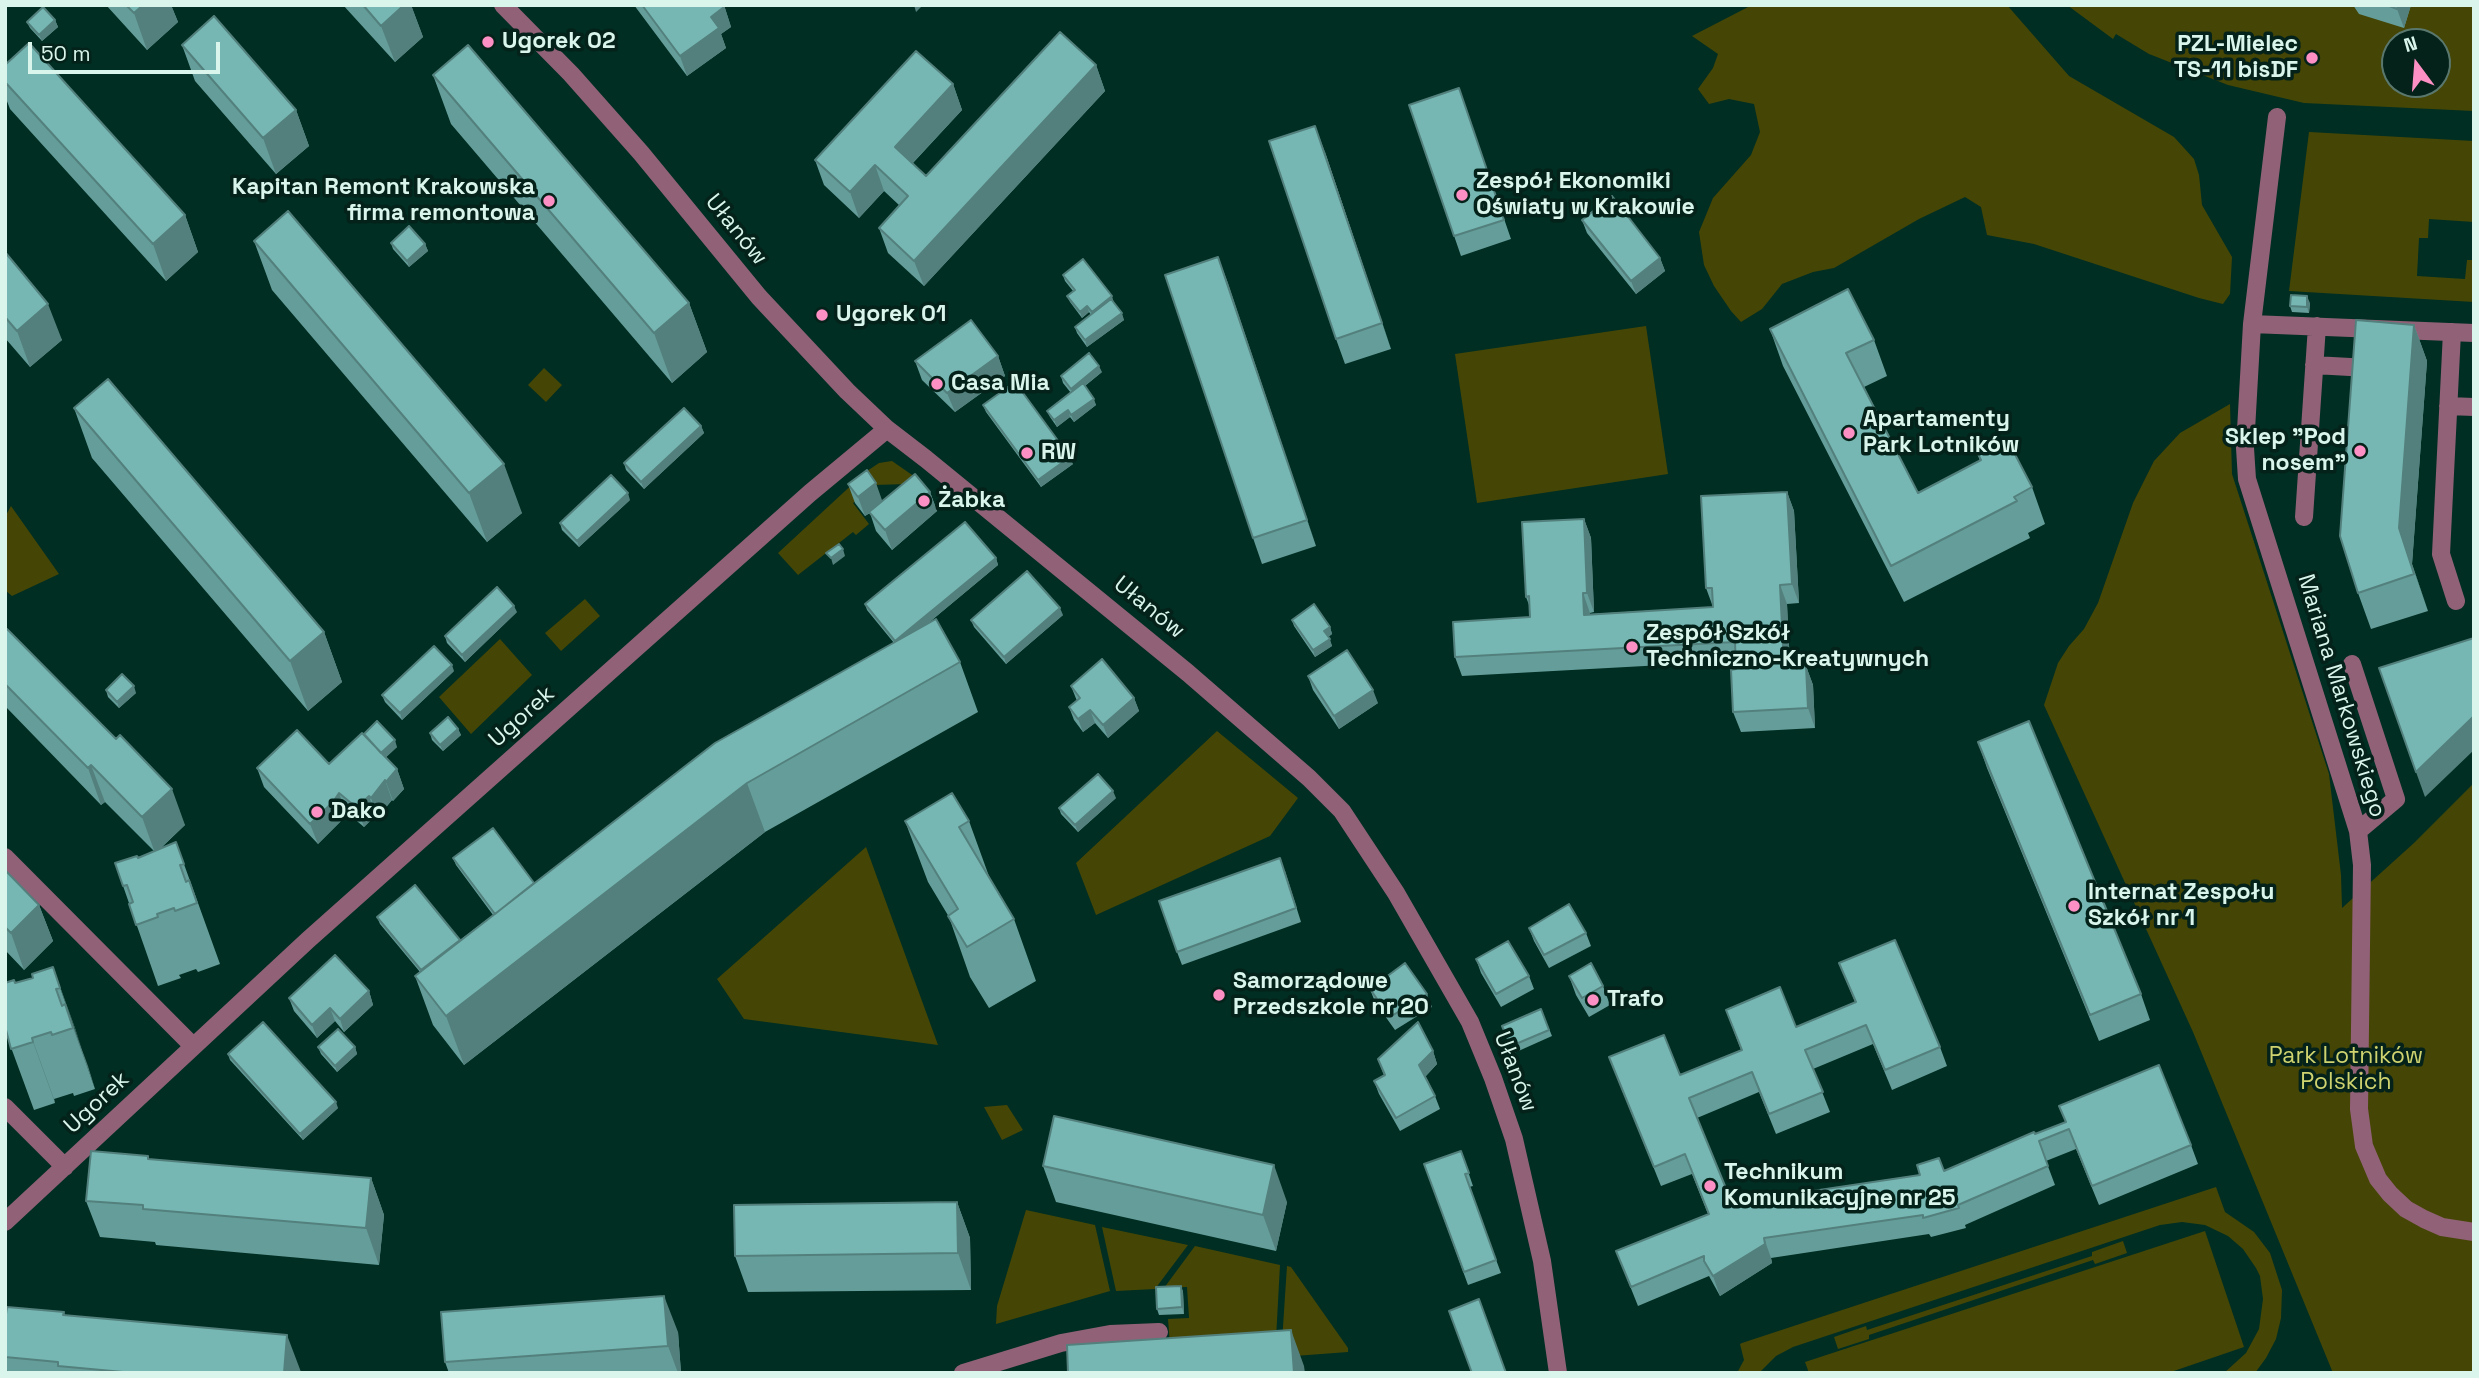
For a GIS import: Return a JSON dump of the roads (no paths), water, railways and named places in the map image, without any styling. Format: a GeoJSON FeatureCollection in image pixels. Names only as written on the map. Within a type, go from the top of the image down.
{"type":"FeatureCollection","features":[{"type":"Feature","properties":{"kind":"street","name":"Ułanów"},"geometry":{"type":"LineString","coordinates":[[503,5],[571,74],[632,143],[760,298],[847,391],[887,429],[1133,626],[1309,778],[1342,811],[1391,885],[1464,1011],[1493,1078],[1514,1139],[1542,1261],[1558,1373]]}},
{"type":"Feature","properties":{"kind":"street","name":"Mariana Markowskiego"},"geometry":{"type":"LineString","coordinates":[[2277,117],[2252,324],[2245,448],[2247,479],[2358,831],[2362,865],[2359,1109],[2364,1146],[2378,1179],[2406,1209],[2442,1227],[2474,1232]]}},
{"type":"Feature","properties":{"kind":"street"},"geometry":{"type":"LineString","coordinates":[[2252,324],[2474,333]]}},
{"type":"Feature","properties":{"kind":"street"},"geometry":{"type":"LineString","coordinates":[[2304,517],[2316,326]]}},
{"type":"Feature","properties":{"kind":"street"},"geometry":{"type":"LineString","coordinates":[[2452,332],[2441,554],[2456,601]]}},
{"type":"Feature","properties":{"kind":"street"},"geometry":{"type":"LineString","coordinates":[[2314,365],[2368,368]]}},
{"type":"Feature","properties":{"kind":"street"},"geometry":{"type":"LineString","coordinates":[[2448,406],[2474,407]]}},
{"type":"Feature","properties":{"kind":"street","name":"Ugorek"},"geometry":{"type":"LineString","coordinates":[[5,1222],[193,1046],[810,493],[887,429]]}},
{"type":"Feature","properties":{"kind":"street"},"geometry":{"type":"LineString","coordinates":[[2352,664],[2396,799],[2358,831]]}},
{"type":"Feature","properties":{"kind":"street"},"geometry":{"type":"LineString","coordinates":[[5,857],[193,1046]]}},
{"type":"Feature","properties":{"kind":"street","name":"Ugorek"},"geometry":{"type":"LineString","coordinates":[[5,1107],[65,1167]]}},
{"type":"Feature","properties":{"kind":"street"},"geometry":{"type":"LineString","coordinates":[[963,1373],[1083,1339],[1110,1334],[1159,1332]]}},
{"type":"Feature","properties":{"kind":"place","name":"Ugorek 02"},"geometry":{"type":"Point","coordinates":[488,42]}},
{"type":"Feature","properties":{"kind":"place","name":"PZL-Mielec TS-11 bisDF"},"geometry":{"type":"Point","coordinates":[2312,58]}},
{"type":"Feature","properties":{"kind":"place","name":"Zespół Ekonomiki Oświaty w Krakowie"},"geometry":{"type":"Point","coordinates":[1462,195]}},
{"type":"Feature","properties":{"kind":"place","name":"Kapitan Remont Krakowska firma remontowa"},"geometry":{"type":"Point","coordinates":[549,201]}},
{"type":"Feature","properties":{"kind":"place","name":"Ugorek 01"},"geometry":{"type":"Point","coordinates":[822,315]}},
{"type":"Feature","properties":{"kind":"place","name":"Casa Mia"},"geometry":{"type":"Point","coordinates":[937,384]}},
{"type":"Feature","properties":{"kind":"place","name":"Apartamenty Park Lotników"},"geometry":{"type":"Point","coordinates":[1849,433]}},
{"type":"Feature","properties":{"kind":"place","name":"Sklep \"Pod nosem\""},"geometry":{"type":"Point","coordinates":[2360,451]}},
{"type":"Feature","properties":{"kind":"place","name":"RW"},"geometry":{"type":"Point","coordinates":[1027,453]}},
{"type":"Feature","properties":{"kind":"place","name":"Żabka"},"geometry":{"type":"Point","coordinates":[924,501]}},
{"type":"Feature","properties":{"kind":"place","name":"Zespół Szkół Techniczno-Kreatywnych"},"geometry":{"type":"Point","coordinates":[1632,647]}},
{"type":"Feature","properties":{"kind":"place","name":"Dako"},"geometry":{"type":"Point","coordinates":[317,812]}},
{"type":"Feature","properties":{"kind":"place","name":"Internat Zespołu Szkół nr 1"},"geometry":{"type":"Point","coordinates":[2074,906]}},
{"type":"Feature","properties":{"kind":"place","name":"Samorządowe Przedszkole nr 20"},"geometry":{"type":"Point","coordinates":[1219,995]}},
{"type":"Feature","properties":{"kind":"place","name":"Trafo"},"geometry":{"type":"Point","coordinates":[1593,1000]}},
{"type":"Feature","properties":{"kind":"place","name":"Technikum Komunikacyjne nr 25"},"geometry":{"type":"Point","coordinates":[1710,1186]}},
{"type":"Feature","properties":{"kind":"park label","name":"Park Lotników Polskich"},"geometry":{"type":"Point","coordinates":[2346,1070]}}]}
